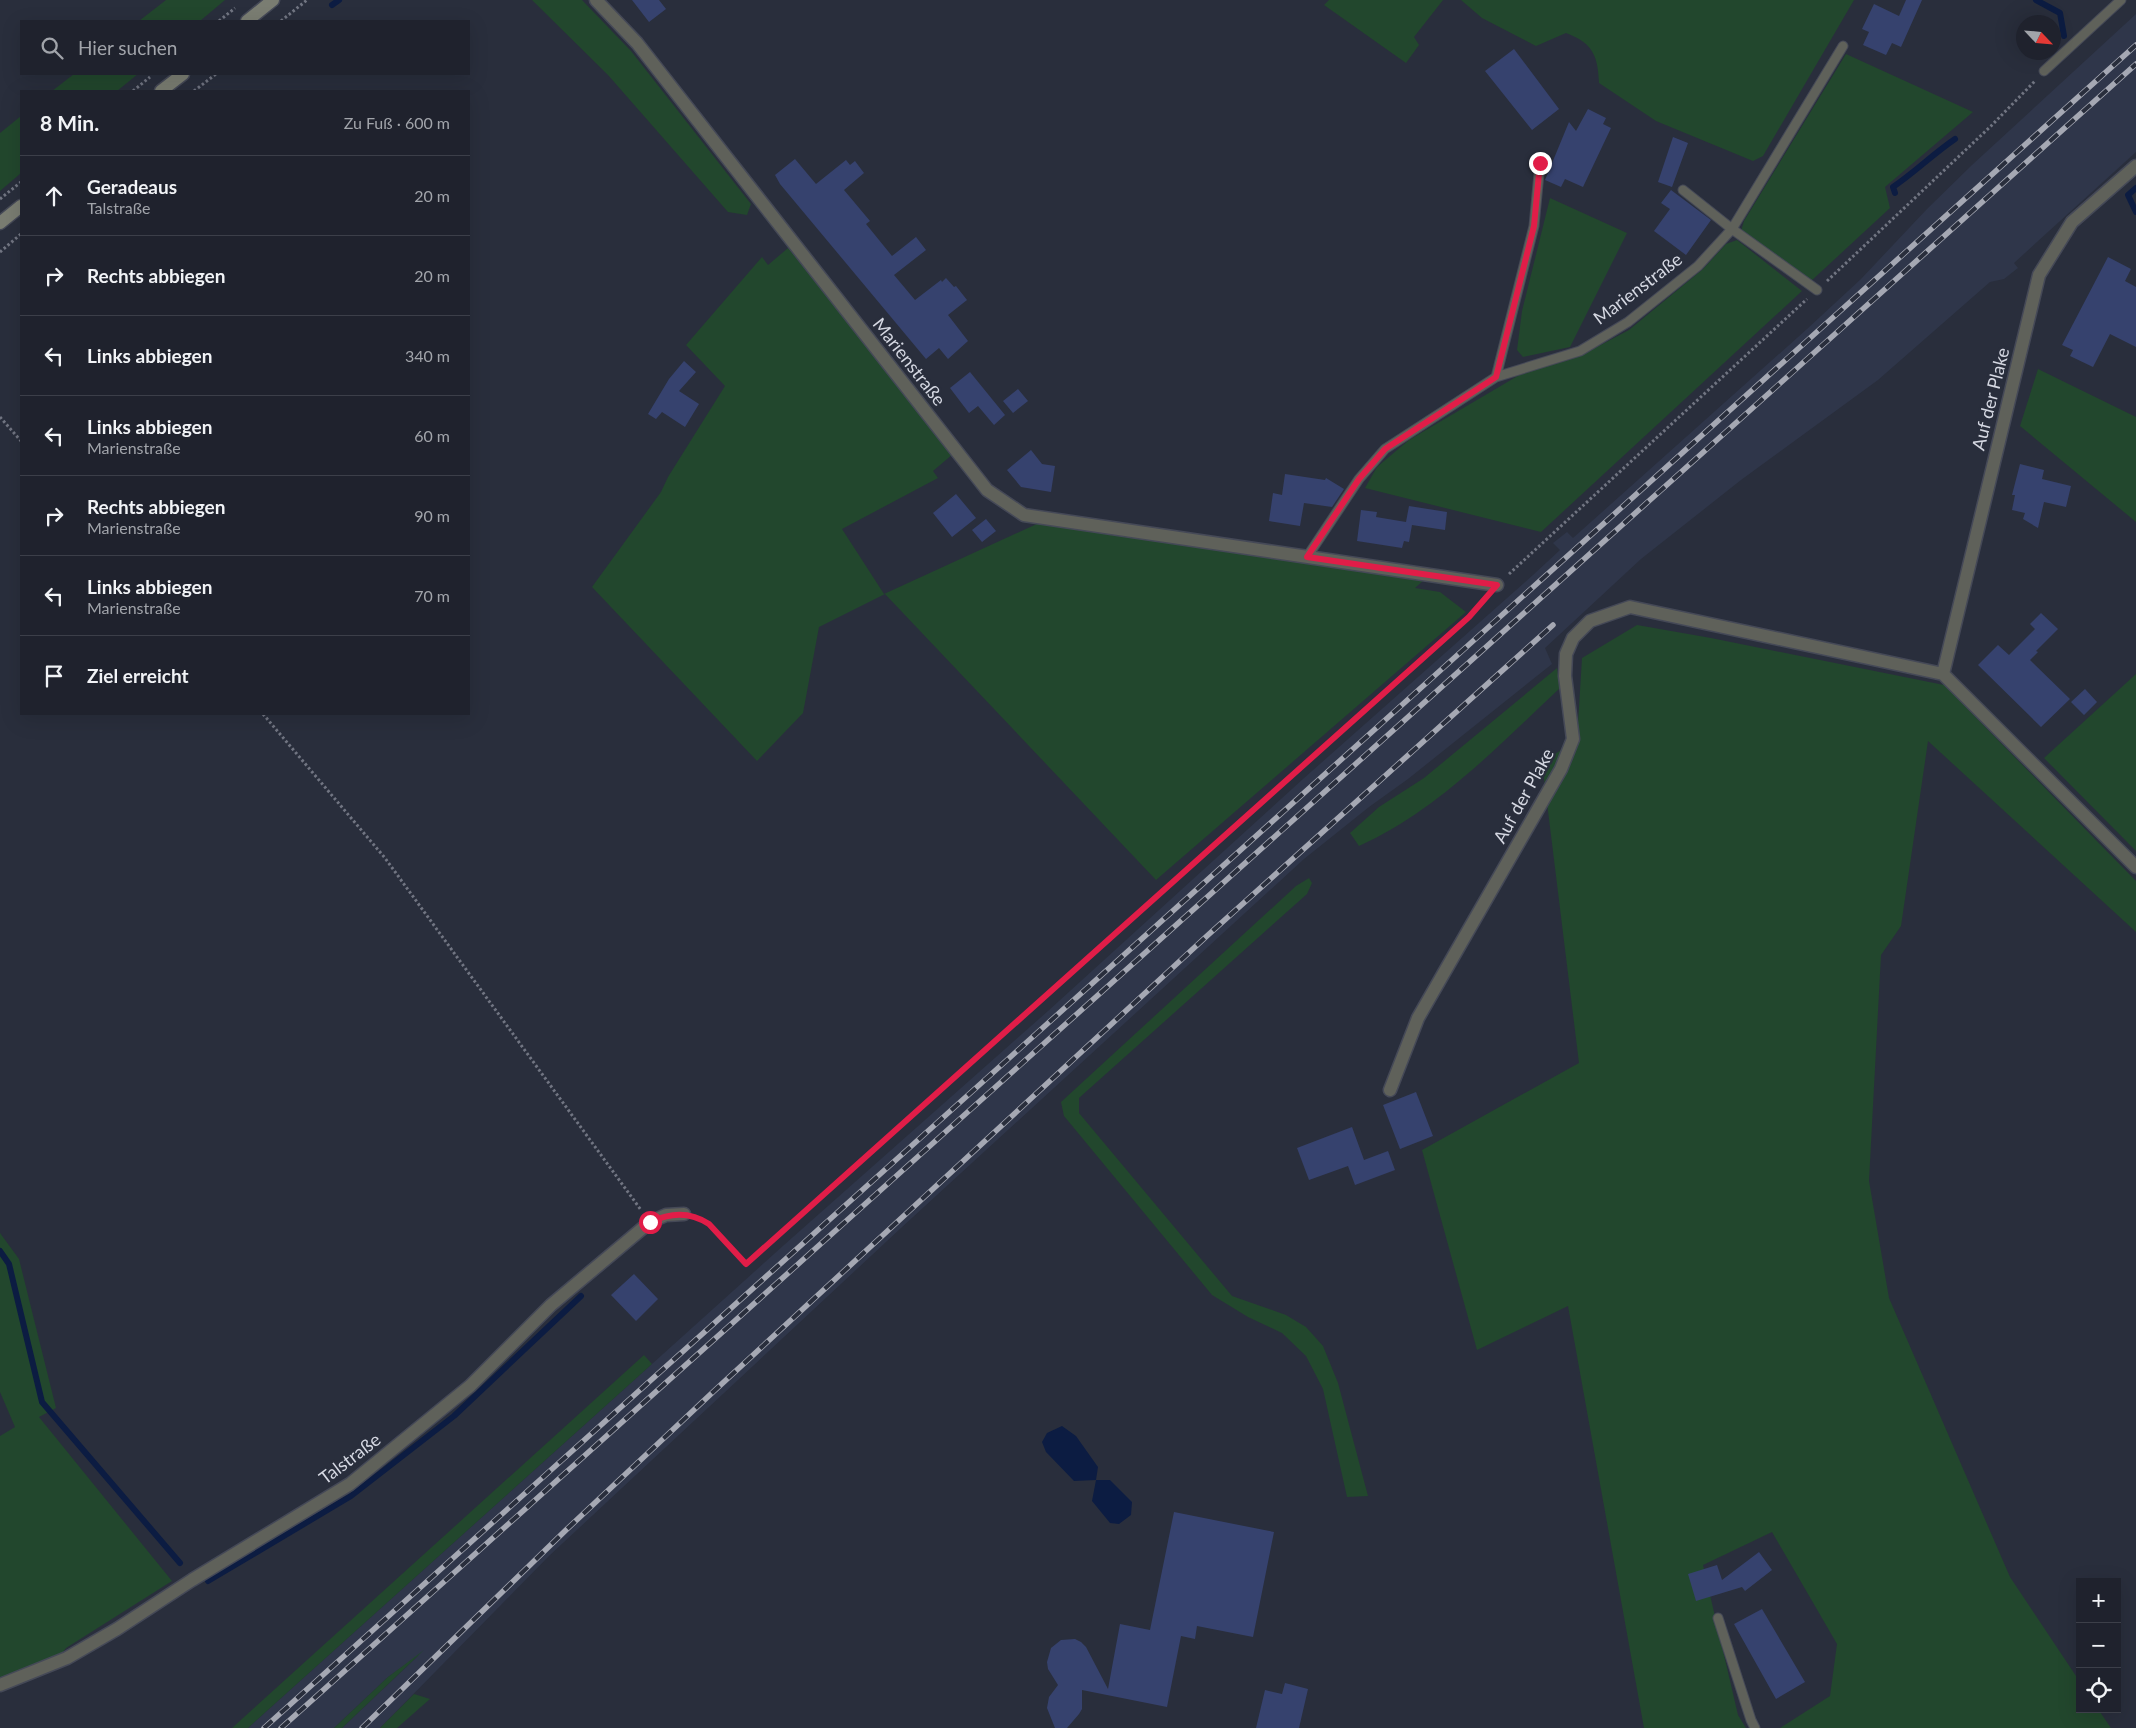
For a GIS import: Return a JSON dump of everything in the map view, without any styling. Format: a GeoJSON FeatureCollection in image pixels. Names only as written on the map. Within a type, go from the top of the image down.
{"type":"FeatureCollection","features":[{"type":"Feature","properties":{"kind":"main road"},"geometry":{"type":"LineString","coordinates":[[248,20],[273,0]]}},
{"type":"Feature","properties":{"kind":"main road"},"geometry":{"type":"LineString","coordinates":[[162,90],[182,75]]}},
{"type":"Feature","properties":{"kind":"main road"},"geometry":{"type":"LineString","coordinates":[[0,223],[20,207]]}},
{"type":"Feature","properties":{"kind":"street","name":"Marienstraße"},"geometry":{"type":"LineString","coordinates":[[596,0],[637,43],[988,490],[1024,515],[1497,585]]}},
{"type":"Feature","properties":{"kind":"street","name":"Auf der Plake"},"geometry":{"type":"LineString","coordinates":[[1390,1090],[1418,1018],[1561,769],[1573,740],[1564,676],[1566,654],[1573,638],[1590,621],[1630,606],[1943,674],[2039,275],[2072,222],[2136,166]]}},
{"type":"Feature","properties":{"kind":"street"},"geometry":{"type":"LineString","coordinates":[[1943,674],[2136,867]]}},
{"type":"Feature","properties":{"kind":"street","name":"Talstraße"},"geometry":{"type":"LineString","coordinates":[[0,1685],[67,1658],[350,1484],[470,1386],[551,1305],[650,1222],[666,1215],[684,1214]]}},
{"type":"Feature","properties":{"kind":"lane"},"geometry":{"type":"LineString","coordinates":[[2044,72],[2122,0]]}},
{"type":"Feature","properties":{"kind":"lane","name":"Marienstraße"},"geometry":{"type":"LineString","coordinates":[[1307,557],[1359,479],[1385,449],[1496,377],[1580,351],[1628,322],[1698,266],[1732,230],[1843,46]]}},
{"type":"Feature","properties":{"kind":"lane"},"geometry":{"type":"LineString","coordinates":[[1496,377],[1534,226],[1540,163]]}},
{"type":"Feature","properties":{"kind":"lane"},"geometry":{"type":"LineString","coordinates":[[1683,190],[1732,230],[1817,290]]}},
{"type":"Feature","properties":{"kind":"lane"},"geometry":{"type":"LineString","coordinates":[[1718,1618],[1751,1720],[1756,1728]]}},
{"type":"Feature","properties":{"kind":"path"},"geometry":{"type":"LineString","coordinates":[[281,20],[307,0]]}},
{"type":"Feature","properties":{"kind":"path"},"geometry":{"type":"LineString","coordinates":[[220,20],[238,5]]}},
{"type":"Feature","properties":{"kind":"path"},"geometry":{"type":"LineString","coordinates":[[684,1214],[694,1216],[709,1224],[746,1264],[1469,617],[1497,585],[1817,290],[1991,126],[2044,72]]}},
{"type":"Feature","properties":{"kind":"path"},"geometry":{"type":"LineString","coordinates":[[134,90],[153,75]]}},
{"type":"Feature","properties":{"kind":"path"},"geometry":{"type":"LineString","coordinates":[[195,90],[215,75]]}},
{"type":"Feature","properties":{"kind":"path"},"geometry":{"type":"LineString","coordinates":[[0,199],[20,183]]}},
{"type":"Feature","properties":{"kind":"path"},"geometry":{"type":"LineString","coordinates":[[0,252],[20,235]]}},
{"type":"Feature","properties":{"kind":"path"},"geometry":{"type":"LineString","coordinates":[[0,418],[20,439]]}},
{"type":"Feature","properties":{"kind":"path"},"geometry":{"type":"LineString","coordinates":[[264,715],[386,858],[650,1222]]}},
{"type":"Feature","properties":{"kind":"shaded area"},"geometry":{"type":"Polygon","coordinates":[[[2136,14],[2136,152],[2014,263],[2018,268],[2004,279],[1990,282],[1878,380],[1741,480],[1641,559],[1545,648],[1552,664],[1304,859],[901,1228],[549,1556],[380,1728],[342,1728],[419,1655],[388,1677],[334,1728],[248,1728],[784,1245],[1048,1011],[1303,779],[1533,575],[1560,550],[1553,543],[1567,532],[1573,538],[1807,329],[1861,279],[1927,209],[1972,165],[2136,14]]]}},
{"type":"Feature","properties":{"kind":"green space"},"geometry":{"type":"Polygon","coordinates":[[[166,0],[225,0],[201,20],[140,20],[166,0]]]}},
{"type":"Feature","properties":{"kind":"green space"},"geometry":{"type":"Polygon","coordinates":[[[532,0],[582,0],[631,51],[751,204],[747,215],[728,212],[608,75],[532,0]]]}},
{"type":"Feature","properties":{"kind":"green space"},"geometry":{"type":"Polygon","coordinates":[[[1329,0],[1443,0],[1414,37],[1419,45],[1406,63],[1324,5],[1329,0]]]}},
{"type":"Feature","properties":{"kind":"green space"},"geometry":{"type":"Polygon","coordinates":[[[1461,0],[1854,0],[1763,156],[1753,161],[1656,121],[1599,83],[1597,65],[1592,52],[1588,46],[1575,37],[1566,33],[1536,46],[1482,18],[1461,0]]]}},
{"type":"Feature","properties":{"kind":"green space"},"geometry":{"type":"Polygon","coordinates":[[[1846,54],[1973,112],[1885,187],[1890,208],[1810,282],[1741,231],[1744,221],[1846,54]]]}},
{"type":"Feature","properties":{"kind":"green space"},"geometry":{"type":"Polygon","coordinates":[[[73,75],[137,75],[118,90],[53,90],[73,75]]]}},
{"type":"Feature","properties":{"kind":"green space"},"geometry":{"type":"Polygon","coordinates":[[[20,117],[20,174],[0,191],[0,133],[20,117]]]}},
{"type":"Feature","properties":{"kind":"green space"},"geometry":{"type":"Polygon","coordinates":[[[1550,198],[1627,233],[1570,347],[1523,357],[1517,350],[1522,311],[1550,198]]]}},
{"type":"Feature","properties":{"kind":"green space"},"geometry":{"type":"Polygon","coordinates":[[[1737,240],[1802,291],[1541,532],[1365,488],[1377,467],[1409,440],[1521,374],[1578,357],[1629,330],[1703,269],[1726,244],[1737,240]]]}},
{"type":"Feature","properties":{"kind":"green space"},"geometry":{"type":"Polygon","coordinates":[[[788,248],[953,454],[933,471],[938,478],[842,529],[884,594],[1039,523],[1424,580],[1415,588],[1440,592],[1466,612],[1156,880],[885,594],[819,627],[803,713],[757,761],[592,587],[661,492],[668,477],[725,386],[686,345],[762,257],[768,265],[788,248]]]}},
{"type":"Feature","properties":{"kind":"green space"},"geometry":{"type":"Polygon","coordinates":[[[2038,369],[2136,417],[2136,522],[2020,426],[2038,369]]]}},
{"type":"Feature","properties":{"kind":"green space"},"geometry":{"type":"Polygon","coordinates":[[[1637,625],[1944,685],[2136,881],[2136,932],[1928,741],[1901,926],[1881,955],[1869,1181],[1889,1298],[2010,1577],[2076,1676],[2076,1713],[2101,1713],[2111,1728],[1780,1728],[1830,1696],[1837,1644],[1772,1532],[1703,1565],[1738,1715],[1746,1728],[1644,1728],[1568,1306],[1477,1350],[1422,1150],[1579,1063],[1542,762],[1577,740],[1582,658],[1637,625]]]}},
{"type":"Feature","properties":{"kind":"green space"},"geometry":{"type":"Polygon","coordinates":[[[1557,668],[1560,688],[1466,776],[1415,815],[1359,846],[1350,833],[1379,807],[1424,778],[1557,668]]]}},
{"type":"Feature","properties":{"kind":"green space"},"geometry":{"type":"Polygon","coordinates":[[[2136,674],[2136,851],[2044,758],[2136,674]]]}},
{"type":"Feature","properties":{"kind":"green space"},"geometry":{"type":"Polygon","coordinates":[[[1309,878],[1312,883],[1307,894],[1079,1098],[1079,1113],[1232,1296],[1286,1315],[1306,1327],[1323,1346],[1338,1383],[1368,1496],[1347,1497],[1323,1389],[1306,1356],[1282,1333],[1248,1317],[1212,1295],[1064,1116],[1061,1102],[1296,886],[1309,878]]]}},
{"type":"Feature","properties":{"kind":"green space"},"geometry":{"type":"Polygon","coordinates":[[[0,1233],[19,1259],[56,1408],[39,1417],[172,1581],[66,1648],[60,1656],[0,1678],[0,1436],[15,1427],[0,1392],[0,1233]]]}},
{"type":"Feature","properties":{"kind":"green space"},"geometry":{"type":"Polygon","coordinates":[[[644,1355],[652,1364],[248,1728],[232,1728],[644,1355]]]}},
{"type":"Feature","properties":{"kind":"green space"},"geometry":{"type":"Polygon","coordinates":[[[424,1650],[342,1728],[334,1728],[388,1677],[424,1650]]]}},
{"type":"Feature","properties":{"kind":"green space"},"geometry":{"type":"Polygon","coordinates":[[[414,1694],[430,1699],[397,1728],[380,1728],[414,1694]]]}},
{"type":"Feature","properties":{"kind":"water"},"geometry":{"type":"Polygon","coordinates":[[[1062,1426],[1076,1436],[1098,1467],[1096,1480],[1074,1481],[1046,1452],[1042,1442],[1047,1433],[1062,1426]]]}},
{"type":"Feature","properties":{"kind":"water"},"geometry":{"type":"Polygon","coordinates":[[[1096,1480],[1110,1480],[1132,1502],[1131,1515],[1119,1524],[1110,1523],[1092,1501],[1096,1480]]]}},
{"type":"Feature","properties":{"kind":"building"},"geometry":{"type":"Polygon","coordinates":[[[632,0],[659,0],[666,9],[649,22],[632,0]]]}},
{"type":"Feature","properties":{"kind":"building"},"geometry":{"type":"Polygon","coordinates":[[[1906,0],[1922,0],[1901,47],[1892,43],[1886,55],[1863,45],[1869,32],[1862,29],[1874,4],[1899,16],[1906,0]]]}},
{"type":"Feature","properties":{"kind":"building"},"geometry":{"type":"Polygon","coordinates":[[[1514,49],[1559,109],[1532,130],[1485,71],[1514,49]]]}},
{"type":"Feature","properties":{"kind":"building"},"geometry":{"type":"Polygon","coordinates":[[[1588,109],[1606,118],[1603,124],[1611,128],[1583,187],[1565,179],[1561,187],[1545,180],[1569,122],[1576,131],[1588,109]]]}},
{"type":"Feature","properties":{"kind":"building"},"geometry":{"type":"Polygon","coordinates":[[[1673,137],[1688,143],[1672,187],[1658,182],[1673,137]]]}},
{"type":"Feature","properties":{"kind":"building"},"geometry":{"type":"Polygon","coordinates":[[[795,159],[816,184],[846,160],[850,165],[855,161],[864,173],[844,190],[870,221],[866,224],[892,256],[916,237],[926,250],[894,275],[915,300],[946,278],[954,287],[956,286],[967,300],[948,315],[968,341],[948,359],[939,348],[926,359],[780,184],[775,175],[795,159]]]}},
{"type":"Feature","properties":{"kind":"building"},"geometry":{"type":"Polygon","coordinates":[[[1671,190],[1711,220],[1686,255],[1654,231],[1670,209],[1661,203],[1671,190]]]}},
{"type":"Feature","properties":{"kind":"building"},"geometry":{"type":"Polygon","coordinates":[[[2108,257],[2131,269],[2125,281],[2136,287],[2136,347],[2110,334],[2093,367],[2070,356],[2073,350],[2062,345],[2108,257]]]}},
{"type":"Feature","properties":{"kind":"building"},"geometry":{"type":"Polygon","coordinates":[[[684,361],[696,372],[679,391],[699,404],[685,427],[662,412],[656,419],[648,414],[669,379],[684,361]]]}},
{"type":"Feature","properties":{"kind":"building"},"geometry":{"type":"Polygon","coordinates":[[[970,372],[1005,415],[994,425],[978,406],[969,413],[950,388],[970,372]]]}},
{"type":"Feature","properties":{"kind":"building"},"geometry":{"type":"Polygon","coordinates":[[[1018,389],[1028,401],[1013,413],[1003,401],[1018,389]]]}},
{"type":"Feature","properties":{"kind":"building"},"geometry":{"type":"Polygon","coordinates":[[[1031,450],[1042,464],[1055,466],[1051,492],[1021,487],[1007,470],[1031,450]]]}},
{"type":"Feature","properties":{"kind":"building"},"geometry":{"type":"Polygon","coordinates":[[[2020,464],[2044,470],[2042,479],[2071,486],[2066,507],[2044,502],[2038,528],[2023,519],[2025,513],[2012,510],[2015,495],[2012,495],[2020,464]]]}},
{"type":"Feature","properties":{"kind":"building"},"geometry":{"type":"Polygon","coordinates":[[[1285,474],[1325,480],[1326,478],[1344,489],[1332,507],[1304,503],[1300,526],[1269,521],[1273,493],[1282,495],[1285,474]]]}},
{"type":"Feature","properties":{"kind":"building"},"geometry":{"type":"Polygon","coordinates":[[[956,494],[976,518],[952,537],[933,513],[956,494]]]}},
{"type":"Feature","properties":{"kind":"building"},"geometry":{"type":"Polygon","coordinates":[[[1409,506],[1447,512],[1445,530],[1412,525],[1409,542],[1404,541],[1402,548],[1357,541],[1361,510],[1377,512],[1376,517],[1406,522],[1409,506]]]}},
{"type":"Feature","properties":{"kind":"building"},"geometry":{"type":"Polygon","coordinates":[[[986,519],[996,531],[982,542],[972,530],[986,519]]]}},
{"type":"Feature","properties":{"kind":"building"},"geometry":{"type":"Polygon","coordinates":[[[2041,613],[2058,629],[2036,651],[2038,652],[2030,660],[2070,699],[2041,727],[1978,665],[1998,645],[2009,655],[2035,629],[2030,624],[2041,613]]]}},
{"type":"Feature","properties":{"kind":"building"},"geometry":{"type":"Polygon","coordinates":[[[2085,689],[2097,702],[2084,715],[2071,702],[2085,689]]]}},
{"type":"Feature","properties":{"kind":"building"},"geometry":{"type":"Polygon","coordinates":[[[1416,1092],[1433,1136],[1400,1149],[1383,1105],[1416,1092]]]}},
{"type":"Feature","properties":{"kind":"building"},"geometry":{"type":"Polygon","coordinates":[[[1352,1127],[1364,1160],[1388,1151],[1395,1170],[1355,1185],[1348,1166],[1309,1180],[1297,1148],[1352,1127]]]}},
{"type":"Feature","properties":{"kind":"building"},"geometry":{"type":"Polygon","coordinates":[[[634,1274],[658,1299],[636,1321],[611,1295],[634,1274]]]}},
{"type":"Feature","properties":{"kind":"building"},"geometry":{"type":"Polygon","coordinates":[[[1174,1512],[1274,1532],[1253,1637],[1197,1626],[1195,1639],[1181,1636],[1167,1707],[1082,1690],[1082,1709],[1079,1714],[1067,1728],[1055,1728],[1047,1708],[1049,1697],[1058,1685],[1048,1669],[1047,1662],[1051,1648],[1061,1640],[1075,1639],[1081,1642],[1086,1647],[1108,1689],[1120,1624],[1150,1630],[1174,1512]]]}},
{"type":"Feature","properties":{"kind":"building"},"geometry":{"type":"Polygon","coordinates":[[[1759,1552],[1772,1570],[1745,1591],[1742,1587],[1696,1601],[1688,1574],[1717,1565],[1722,1580],[1759,1552]]]}},
{"type":"Feature","properties":{"kind":"building"},"geometry":{"type":"Polygon","coordinates":[[[1762,1609],[1805,1682],[1776,1699],[1734,1624],[1762,1609]]]}},
{"type":"Feature","properties":{"kind":"building"},"geometry":{"type":"Polygon","coordinates":[[[1285,1683],[1308,1689],[1299,1728],[1256,1728],[1265,1690],[1282,1694],[1285,1683]]]}},
{"type":"Feature","properties":{"kind":"waterway"},"geometry":{"type":"LineString","coordinates":[[332,5],[339,0]]}},
{"type":"Feature","properties":{"kind":"waterway"},"geometry":{"type":"LineString","coordinates":[[2036,0],[2060,13],[2064,36]]}},
{"type":"Feature","properties":{"kind":"waterway"},"geometry":{"type":"LineString","coordinates":[[1895,193],[1893,187],[1955,139]]}},
{"type":"Feature","properties":{"kind":"waterway"},"geometry":{"type":"LineString","coordinates":[[2136,188],[2128,195],[2136,212]]}},
{"type":"Feature","properties":{"kind":"waterway"},"geometry":{"type":"LineString","coordinates":[[0,1251],[9,1264],[42,1402],[180,1563]]}},
{"type":"Feature","properties":{"kind":"waterway"},"geometry":{"type":"LineString","coordinates":[[208,1581],[351,1496],[454,1416],[581,1296]]}},
{"type":"Feature","properties":{"kind":"railway"},"geometry":{"type":"LineString","coordinates":[[264,1728],[2136,45]]}},
{"type":"Feature","properties":{"kind":"railway"},"geometry":{"type":"LineString","coordinates":[[281,1728],[2136,64]]}},
{"type":"Feature","properties":{"kind":"railway"},"geometry":{"type":"LineString","coordinates":[[362,1728],[566,1530],[713,1392],[1208,935],[1553,625]]}},
{"type":"Feature","properties":{"kind":"route"},"geometry":{"type":"LineString","coordinates":[[650,1222],[666,1215],[684,1214],[702,1219],[709,1224],[746,1264],[1469,617],[1497,585],[1307,557],[1359,479],[1385,449],[1496,377],[1534,226],[1540,163]]}}]}
